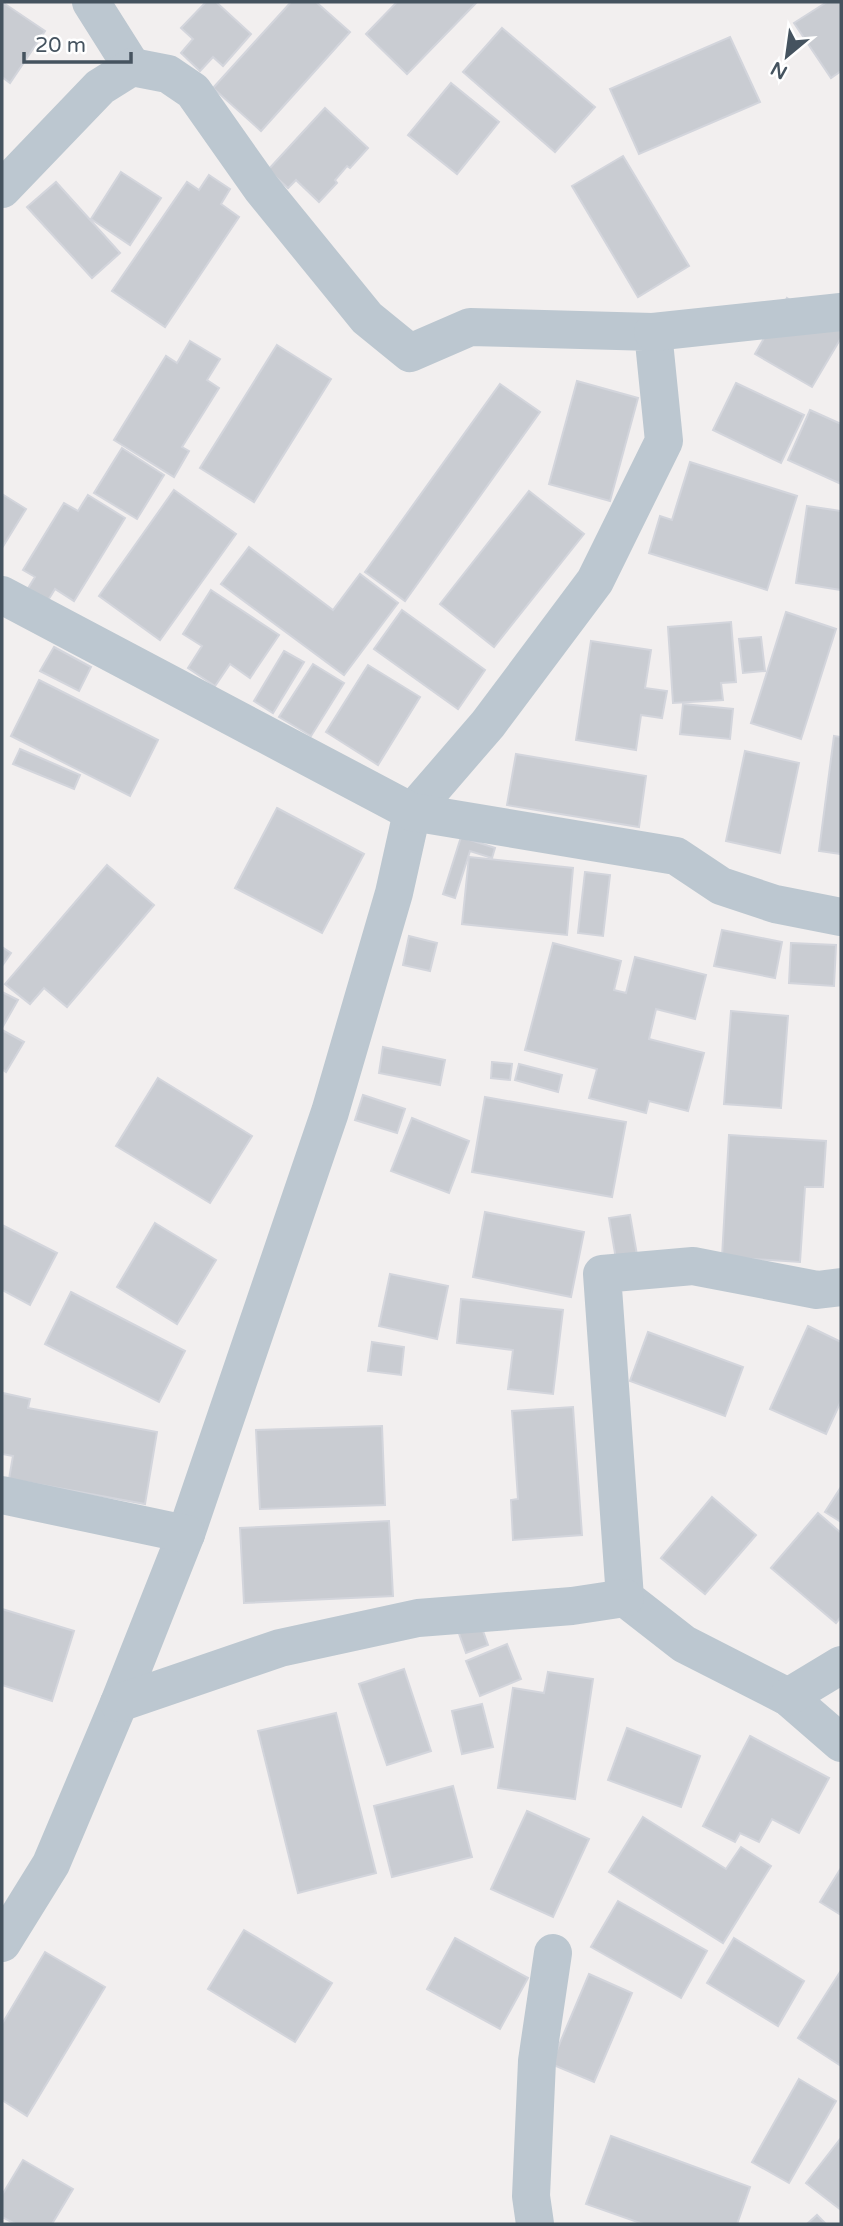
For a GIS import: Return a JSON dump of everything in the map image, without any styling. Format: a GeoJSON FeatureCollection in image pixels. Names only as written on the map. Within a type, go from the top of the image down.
{"type":"FeatureCollection","features":[{"type":"Feature","properties":{"kind":"street"},"geometry":{"type":"LineString","coordinates":[[91,2],[132,67]]}},
{"type":"Feature","properties":{"kind":"street"},"geometry":{"type":"LineString","coordinates":[[2,189],[100,88],[132,67],[168,74],[193,91],[262,189],[367,318],[410,353],[470,327],[653,332],[841,312]]}},
{"type":"Feature","properties":{"kind":"street"},"geometry":{"type":"LineString","coordinates":[[2,1944],[51,1864],[187,1534],[330,1112],[394,893],[412,812],[488,723],[595,581],[664,441],[653,332]]}},
{"type":"Feature","properties":{"kind":"street"},"geometry":{"type":"LineString","coordinates":[[2,595],[412,812],[676,856],[721,886],[775,904],[841,917]]}},
{"type":"Feature","properties":{"kind":"street"},"geometry":{"type":"LineString","coordinates":[[625,1598],[602,1274],[693,1266],[817,1290],[841,1287]]}},
{"type":"Feature","properties":{"kind":"street"},"geometry":{"type":"LineString","coordinates":[[2,1495],[187,1534]]}},
{"type":"Feature","properties":{"kind":"street"},"geometry":{"type":"LineString","coordinates":[[119,1703],[280,1648],[418,1618],[572,1606],[625,1598],[684,1644],[788,1697],[841,1743]]}},
{"type":"Feature","properties":{"kind":"street"},"geometry":{"type":"LineString","coordinates":[[788,1697],[841,1665]]}},
{"type":"Feature","properties":{"kind":"street"},"geometry":{"type":"LineString","coordinates":[[535,2224],[531,2196],[537,2061],[553,1953]]}},
{"type":"Feature","properties":{"kind":"building"},"geometry":{"type":"Polygon","coordinates":[[[2,2],[45,31],[10,83],[2,77],[2,2]]]}},
{"type":"Feature","properties":{"kind":"building"},"geometry":{"type":"Polygon","coordinates":[[[206,2],[216,2],[251,34],[223,66],[213,57],[200,71],[181,53],[193,39],[181,28],[206,2]]]}},
{"type":"Feature","properties":{"kind":"building"},"geometry":{"type":"Polygon","coordinates":[[[291,2],[316,2],[350,32],[261,131],[213,88],[291,2]]]}},
{"type":"Feature","properties":{"kind":"building"},"geometry":{"type":"Polygon","coordinates":[[[397,2],[477,2],[407,74],[366,34],[397,2]]]}},
{"type":"Feature","properties":{"kind":"building"},"geometry":{"type":"Polygon","coordinates":[[[827,2],[841,2],[841,71],[831,78],[794,23],[827,2]]]}},
{"type":"Feature","properties":{"kind":"building"},"geometry":{"type":"Polygon","coordinates":[[[502,28],[595,107],[555,152],[463,72],[502,28]]]}},
{"type":"Feature","properties":{"kind":"building"},"geometry":{"type":"Polygon","coordinates":[[[730,37],[760,102],[639,154],[610,89],[730,37]]]}},
{"type":"Feature","properties":{"kind":"building"},"geometry":{"type":"Polygon","coordinates":[[[451,83],[499,122],[457,174],[408,135],[451,83]]]}},
{"type":"Feature","properties":{"kind":"building"},"geometry":{"type":"Polygon","coordinates":[[[325,108],[368,148],[350,168],[347,166],[335,180],[337,183],[319,202],[296,180],[288,188],[268,170],[325,108]]]}},
{"type":"Feature","properties":{"kind":"building"},"geometry":{"type":"Polygon","coordinates":[[[623,156],[689,266],[638,297],[572,186],[623,156]]]}},
{"type":"Feature","properties":{"kind":"building"},"geometry":{"type":"Polygon","coordinates":[[[121,172],[161,198],[130,245],[91,219],[121,172]]]}},
{"type":"Feature","properties":{"kind":"building"},"geometry":{"type":"Polygon","coordinates":[[[209,175],[230,189],[221,204],[239,217],[165,327],[112,291],[187,182],[199,190],[209,175]]]}},
{"type":"Feature","properties":{"kind":"building"},"geometry":{"type":"Polygon","coordinates":[[[56,182],[120,253],[92,278],[27,207],[56,182]]]}},
{"type":"Feature","properties":{"kind":"building"},"geometry":{"type":"Polygon","coordinates":[[[787,298],[841,331],[841,338],[812,387],[755,354],[787,298]]]}},
{"type":"Feature","properties":{"kind":"building"},"geometry":{"type":"Polygon","coordinates":[[[190,341],[220,359],[207,380],[219,388],[182,447],[189,451],[174,477],[114,440],[166,356],[177,363],[190,341]]]}},
{"type":"Feature","properties":{"kind":"building"},"geometry":{"type":"Polygon","coordinates":[[[277,345],[331,379],[254,502],[200,468],[277,345]]]}},
{"type":"Feature","properties":{"kind":"building"},"geometry":{"type":"Polygon","coordinates":[[[577,381],[638,398],[610,501],[549,484],[577,381]]]}},
{"type":"Feature","properties":{"kind":"building"},"geometry":{"type":"Polygon","coordinates":[[[736,383],[804,415],[781,463],[713,430],[736,383]]]}},
{"type":"Feature","properties":{"kind":"building"},"geometry":{"type":"Polygon","coordinates":[[[500,384],[540,412],[405,601],[365,572],[500,384]]]}},
{"type":"Feature","properties":{"kind":"building"},"geometry":{"type":"Polygon","coordinates":[[[810,410],[841,424],[841,484],[788,460],[810,410]]]}},
{"type":"Feature","properties":{"kind":"building"},"geometry":{"type":"Polygon","coordinates":[[[122,448],[164,475],[137,519],[94,493],[122,448]]]}},
{"type":"Feature","properties":{"kind":"building"},"geometry":{"type":"Polygon","coordinates":[[[690,462],[797,496],[767,590],[649,553],[660,516],[672,520],[690,462]]]}},
{"type":"Feature","properties":{"kind":"building"},"geometry":{"type":"Polygon","coordinates":[[[174,490],[236,534],[160,640],[99,596],[174,490]]]}},
{"type":"Feature","properties":{"kind":"building"},"geometry":{"type":"Polygon","coordinates":[[[529,491],[584,534],[494,647],[440,604],[529,491]]]}},
{"type":"Feature","properties":{"kind":"building"},"geometry":{"type":"Polygon","coordinates":[[[2,494],[26,509],[2,548],[2,494]]]}},
{"type":"Feature","properties":{"kind":"building"},"geometry":{"type":"Polygon","coordinates":[[[88,495],[125,518],[74,601],[55,589],[47,602],[27,590],[35,577],[23,570],[64,503],[78,511],[88,495]]]}},
{"type":"Feature","properties":{"kind":"building"},"geometry":{"type":"Polygon","coordinates":[[[807,506],[841,511],[841,590],[796,583],[807,506]]]}},
{"type":"Feature","properties":{"kind":"building"},"geometry":{"type":"Polygon","coordinates":[[[249,547],[333,610],[360,574],[398,603],[344,675],[221,584],[249,547]]]}},
{"type":"Feature","properties":{"kind":"building"},"geometry":{"type":"Polygon","coordinates":[[[211,590],[279,635],[250,678],[230,664],[215,686],[188,668],[202,646],[183,634],[211,590]]]}},
{"type":"Feature","properties":{"kind":"building"},"geometry":{"type":"Polygon","coordinates":[[[402,610],[485,670],[458,709],[374,649],[402,610]]]}},
{"type":"Feature","properties":{"kind":"building"},"geometry":{"type":"Polygon","coordinates":[[[786,612],[836,629],[801,739],[751,723],[786,612]]]}},
{"type":"Feature","properties":{"kind":"building"},"geometry":{"type":"Polygon","coordinates":[[[731,622],[736,682],[721,683],[723,700],[673,703],[668,627],[731,622]]]}},
{"type":"Feature","properties":{"kind":"building"},"geometry":{"type":"Polygon","coordinates":[[[761,637],[765,671],[743,673],[739,639],[761,637]]]}},
{"type":"Feature","properties":{"kind":"building"},"geometry":{"type":"Polygon","coordinates":[[[591,641],[651,650],[645,688],[667,691],[662,718],[641,715],[636,750],[576,740],[591,641]]]}},
{"type":"Feature","properties":{"kind":"building"},"geometry":{"type":"Polygon","coordinates":[[[54,647],[91,667],[79,691],[40,671],[54,647]]]}},
{"type":"Feature","properties":{"kind":"building"},"geometry":{"type":"Polygon","coordinates":[[[284,651],[304,662],[273,713],[254,701],[284,651]]]}},
{"type":"Feature","properties":{"kind":"building"},"geometry":{"type":"Polygon","coordinates":[[[313,664],[344,683],[311,736],[279,717],[313,664]]]}},
{"type":"Feature","properties":{"kind":"building"},"geometry":{"type":"Polygon","coordinates":[[[368,665],[420,697],[378,765],[326,732],[368,665]]]}},
{"type":"Feature","properties":{"kind":"building"},"geometry":{"type":"Polygon","coordinates":[[[39,680],[158,740],[130,796],[11,736],[39,680]]]}},
{"type":"Feature","properties":{"kind":"building"},"geometry":{"type":"Polygon","coordinates":[[[683,704],[733,709],[730,739],[680,734],[683,704]]]}},
{"type":"Feature","properties":{"kind":"building"},"geometry":{"type":"Polygon","coordinates":[[[834,736],[841,737],[841,854],[819,851],[834,736]]]}},
{"type":"Feature","properties":{"kind":"building"},"geometry":{"type":"Polygon","coordinates":[[[20,749],[80,775],[74,789],[13,764],[20,749]]]}},
{"type":"Feature","properties":{"kind":"building"},"geometry":{"type":"Polygon","coordinates":[[[745,751],[799,763],[780,853],[726,841],[745,751]]]}},
{"type":"Feature","properties":{"kind":"building"},"geometry":{"type":"Polygon","coordinates":[[[516,754],[646,776],[639,827],[507,805],[516,754]]]}},
{"type":"Feature","properties":{"kind":"building"},"geometry":{"type":"Polygon","coordinates":[[[277,808],[364,854],[322,933],[235,888],[277,808]]]}},
{"type":"Feature","properties":{"kind":"building"},"geometry":{"type":"Polygon","coordinates":[[[461,837],[495,848],[492,858],[470,851],[455,898],[443,894],[461,837]]]}},
{"type":"Feature","properties":{"kind":"building"},"geometry":{"type":"Polygon","coordinates":[[[469,857],[573,868],[567,935],[462,924],[469,857]]]}},
{"type":"Feature","properties":{"kind":"building"},"geometry":{"type":"Polygon","coordinates":[[[107,865],[154,905],[67,1007],[44,988],[30,1004],[5,984],[107,865]]]}},
{"type":"Feature","properties":{"kind":"building"},"geometry":{"type":"Polygon","coordinates":[[[585,872],[610,875],[603,936],[578,933],[585,872]]]}},
{"type":"Feature","properties":{"kind":"building"},"geometry":{"type":"Polygon","coordinates":[[[722,930],[782,942],[775,978],[714,966],[722,930]]]}},
{"type":"Feature","properties":{"kind":"building"},"geometry":{"type":"Polygon","coordinates":[[[409,936],[437,943],[430,971],[403,965],[409,936]]]}},
{"type":"Feature","properties":{"kind":"building"},"geometry":{"type":"Polygon","coordinates":[[[553,943],[621,961],[614,990],[626,993],[635,957],[706,975],[695,1019],[656,1009],[649,1039],[704,1053],[688,1111],[649,1101],[646,1113],[589,1098],[597,1069],[525,1050],[553,943]]]}},
{"type":"Feature","properties":{"kind":"building"},"geometry":{"type":"Polygon","coordinates":[[[791,943],[836,945],[834,986],[789,983],[791,943]]]}},
{"type":"Feature","properties":{"kind":"building"},"geometry":{"type":"Polygon","coordinates":[[[2,947],[11,953],[2,966],[2,947]]]}},
{"type":"Feature","properties":{"kind":"building"},"geometry":{"type":"Polygon","coordinates":[[[2,992],[18,1000],[2,1028],[2,992]]]}},
{"type":"Feature","properties":{"kind":"building"},"geometry":{"type":"Polygon","coordinates":[[[731,1011],[788,1016],[781,1108],[724,1104],[731,1011]]]}},
{"type":"Feature","properties":{"kind":"building"},"geometry":{"type":"Polygon","coordinates":[[[2,1030],[24,1042],[6,1072],[2,1069],[2,1030]]]}},
{"type":"Feature","properties":{"kind":"building"},"geometry":{"type":"Polygon","coordinates":[[[383,1047],[445,1060],[440,1085],[379,1073],[383,1047]]]}},
{"type":"Feature","properties":{"kind":"building"},"geometry":{"type":"Polygon","coordinates":[[[492,1062],[512,1064],[510,1080],[491,1078],[492,1062]]]}},
{"type":"Feature","properties":{"kind":"building"},"geometry":{"type":"Polygon","coordinates":[[[519,1064],[562,1075],[558,1092],[515,1080],[519,1064]]]}},
{"type":"Feature","properties":{"kind":"building"},"geometry":{"type":"Polygon","coordinates":[[[158,1078],[252,1136],[210,1203],[116,1146],[158,1078]]]}},
{"type":"Feature","properties":{"kind":"building"},"geometry":{"type":"Polygon","coordinates":[[[363,1095],[405,1109],[397,1133],[355,1120],[363,1095]]]}},
{"type":"Feature","properties":{"kind":"building"},"geometry":{"type":"Polygon","coordinates":[[[485,1097],[626,1122],[612,1197],[472,1172],[485,1097]]]}},
{"type":"Feature","properties":{"kind":"building"},"geometry":{"type":"Polygon","coordinates":[[[412,1118],[469,1141],[449,1193],[391,1171],[412,1118]]]}},
{"type":"Feature","properties":{"kind":"building"},"geometry":{"type":"Polygon","coordinates":[[[729,1135],[826,1141],[823,1187],[805,1187],[800,1262],[722,1257],[729,1135]]]}},
{"type":"Feature","properties":{"kind":"building"},"geometry":{"type":"Polygon","coordinates":[[[485,1212],[584,1232],[571,1297],[473,1277],[485,1212]]]}},
{"type":"Feature","properties":{"kind":"building"},"geometry":{"type":"Polygon","coordinates":[[[630,1215],[637,1255],[616,1259],[609,1218],[630,1215]]]}},
{"type":"Feature","properties":{"kind":"building"},"geometry":{"type":"Polygon","coordinates":[[[155,1223],[216,1260],[177,1324],[117,1287],[155,1223]]]}},
{"type":"Feature","properties":{"kind":"building"},"geometry":{"type":"Polygon","coordinates":[[[2,1225],[57,1253],[30,1305],[2,1290],[2,1225]]]}},
{"type":"Feature","properties":{"kind":"building"},"geometry":{"type":"Polygon","coordinates":[[[390,1274],[448,1286],[437,1339],[379,1326],[390,1274]]]}},
{"type":"Feature","properties":{"kind":"building"},"geometry":{"type":"Polygon","coordinates":[[[71,1292],[185,1351],[159,1402],[45,1344],[71,1292]]]}},
{"type":"Feature","properties":{"kind":"building"},"geometry":{"type":"Polygon","coordinates":[[[461,1299],[563,1310],[553,1394],[508,1389],[513,1350],[457,1343],[461,1299]]]}},
{"type":"Feature","properties":{"kind":"building"},"geometry":{"type":"Polygon","coordinates":[[[808,1326],[841,1342],[841,1401],[826,1434],[770,1409],[808,1326]]]}},
{"type":"Feature","properties":{"kind":"building"},"geometry":{"type":"Polygon","coordinates":[[[648,1332],[743,1367],[725,1416],[630,1381],[648,1332]]]}},
{"type":"Feature","properties":{"kind":"building"},"geometry":{"type":"Polygon","coordinates":[[[372,1342],[404,1347],[401,1375],[368,1371],[372,1342]]]}},
{"type":"Feature","properties":{"kind":"building"},"geometry":{"type":"Polygon","coordinates":[[[3,1393],[30,1399],[28,1408],[157,1432],[145,1504],[9,1479],[13,1456],[2,1454],[3,1393]]]}},
{"type":"Feature","properties":{"kind":"building"},"geometry":{"type":"Polygon","coordinates":[[[573,1407],[582,1535],[513,1540],[511,1500],[518,1499],[512,1411],[573,1407]]]}},
{"type":"Feature","properties":{"kind":"building"},"geometry":{"type":"Polygon","coordinates":[[[382,1426],[385,1505],[260,1509],[256,1430],[382,1426]]]}},
{"type":"Feature","properties":{"kind":"building"},"geometry":{"type":"Polygon","coordinates":[[[841,1487],[841,1522],[825,1512],[841,1487]]]}},
{"type":"Feature","properties":{"kind":"building"},"geometry":{"type":"Polygon","coordinates":[[[712,1497],[756,1535],[705,1594],[661,1558],[712,1497]]]}},
{"type":"Feature","properties":{"kind":"building"},"geometry":{"type":"Polygon","coordinates":[[[818,1513],[841,1533],[841,1617],[836,1623],[771,1568],[818,1513]]]}},
{"type":"Feature","properties":{"kind":"building"},"geometry":{"type":"Polygon","coordinates":[[[389,1521],[393,1596],[244,1603],[240,1528],[389,1521]]]}},
{"type":"Feature","properties":{"kind":"building"},"geometry":{"type":"Polygon","coordinates":[[[2,1609],[74,1631],[52,1701],[2,1685],[2,1609]]]}},
{"type":"Feature","properties":{"kind":"building"},"geometry":{"type":"Polygon","coordinates":[[[479,1620],[488,1645],[466,1653],[457,1628],[479,1620]]]}},
{"type":"Feature","properties":{"kind":"building"},"geometry":{"type":"Polygon","coordinates":[[[507,1644],[521,1679],[480,1696],[466,1661],[507,1644]]]}},
{"type":"Feature","properties":{"kind":"building"},"geometry":{"type":"Polygon","coordinates":[[[404,1669],[431,1751],[387,1765],[359,1684],[404,1669]]]}},
{"type":"Feature","properties":{"kind":"building"},"geometry":{"type":"Polygon","coordinates":[[[548,1672],[593,1679],[575,1799],[498,1788],[513,1688],[544,1693],[548,1672]]]}},
{"type":"Feature","properties":{"kind":"building"},"geometry":{"type":"Polygon","coordinates":[[[482,1704],[493,1747],[462,1754],[452,1711],[482,1704]]]}},
{"type":"Feature","properties":{"kind":"building"},"geometry":{"type":"Polygon","coordinates":[[[336,1713],[376,1873],[298,1893],[258,1731],[336,1713]]]}},
{"type":"Feature","properties":{"kind":"building"},"geometry":{"type":"Polygon","coordinates":[[[627,1728],[700,1756],[681,1807],[608,1780],[627,1728]]]}},
{"type":"Feature","properties":{"kind":"building"},"geometry":{"type":"Polygon","coordinates":[[[750,1736],[829,1778],[799,1833],[772,1819],[759,1842],[740,1833],[735,1842],[703,1826],[750,1736]]]}},
{"type":"Feature","properties":{"kind":"building"},"geometry":{"type":"Polygon","coordinates":[[[453,1786],[472,1857],[392,1877],[374,1806],[453,1786]]]}},
{"type":"Feature","properties":{"kind":"building"},"geometry":{"type":"Polygon","coordinates":[[[527,1811],[589,1839],[553,1917],[491,1889],[527,1811]]]}},
{"type":"Feature","properties":{"kind":"building"},"geometry":{"type":"Polygon","coordinates":[[[643,1817],[726,1869],[741,1847],[771,1866],[723,1943],[609,1872],[643,1817]]]}},
{"type":"Feature","properties":{"kind":"building"},"geometry":{"type":"Polygon","coordinates":[[[841,1868],[841,1915],[820,1902],[841,1868]]]}},
{"type":"Feature","properties":{"kind":"building"},"geometry":{"type":"Polygon","coordinates":[[[618,1901],[707,1951],[681,1998],[591,1947],[618,1901]]]}},
{"type":"Feature","properties":{"kind":"building"},"geometry":{"type":"Polygon","coordinates":[[[244,1930],[332,1983],[295,2042],[208,1989],[244,1930]]]}},
{"type":"Feature","properties":{"kind":"building"},"geometry":{"type":"Polygon","coordinates":[[[455,1938],[528,1978],[500,2029],[427,1989],[455,1938]]]}},
{"type":"Feature","properties":{"kind":"building"},"geometry":{"type":"Polygon","coordinates":[[[734,1938],[804,1981],[778,2026],[707,1983],[734,1938]]]}},
{"type":"Feature","properties":{"kind":"building"},"geometry":{"type":"Polygon","coordinates":[[[45,1952],[105,1987],[27,2116],[2,2100],[2,2024],[45,1952]]]}},
{"type":"Feature","properties":{"kind":"building"},"geometry":{"type":"Polygon","coordinates":[[[841,1973],[841,2066],[798,2038],[841,1973]]]}},
{"type":"Feature","properties":{"kind":"building"},"geometry":{"type":"Polygon","coordinates":[[[589,1974],[632,1993],[594,2082],[551,2064],[589,1974]]]}},
{"type":"Feature","properties":{"kind":"building"},"geometry":{"type":"Polygon","coordinates":[[[799,2079],[836,2101],[789,2183],[752,2162],[799,2079]]]}},
{"type":"Feature","properties":{"kind":"building"},"geometry":{"type":"Polygon","coordinates":[[[611,2136],[750,2187],[737,2224],[643,2224],[586,2204],[611,2136]]]}},
{"type":"Feature","properties":{"kind":"building"},"geometry":{"type":"Polygon","coordinates":[[[841,2138],[841,2210],[806,2183],[841,2138]]]}},
{"type":"Feature","properties":{"kind":"building"},"geometry":{"type":"Polygon","coordinates":[[[23,2160],[73,2189],[52,2224],[15,2224],[2,2217],[2,2195],[23,2160]]]}},
{"type":"Feature","properties":{"kind":"building"},"geometry":{"type":"Polygon","coordinates":[[[817,2215],[826,2224],[807,2224],[817,2215]]]}}]}
